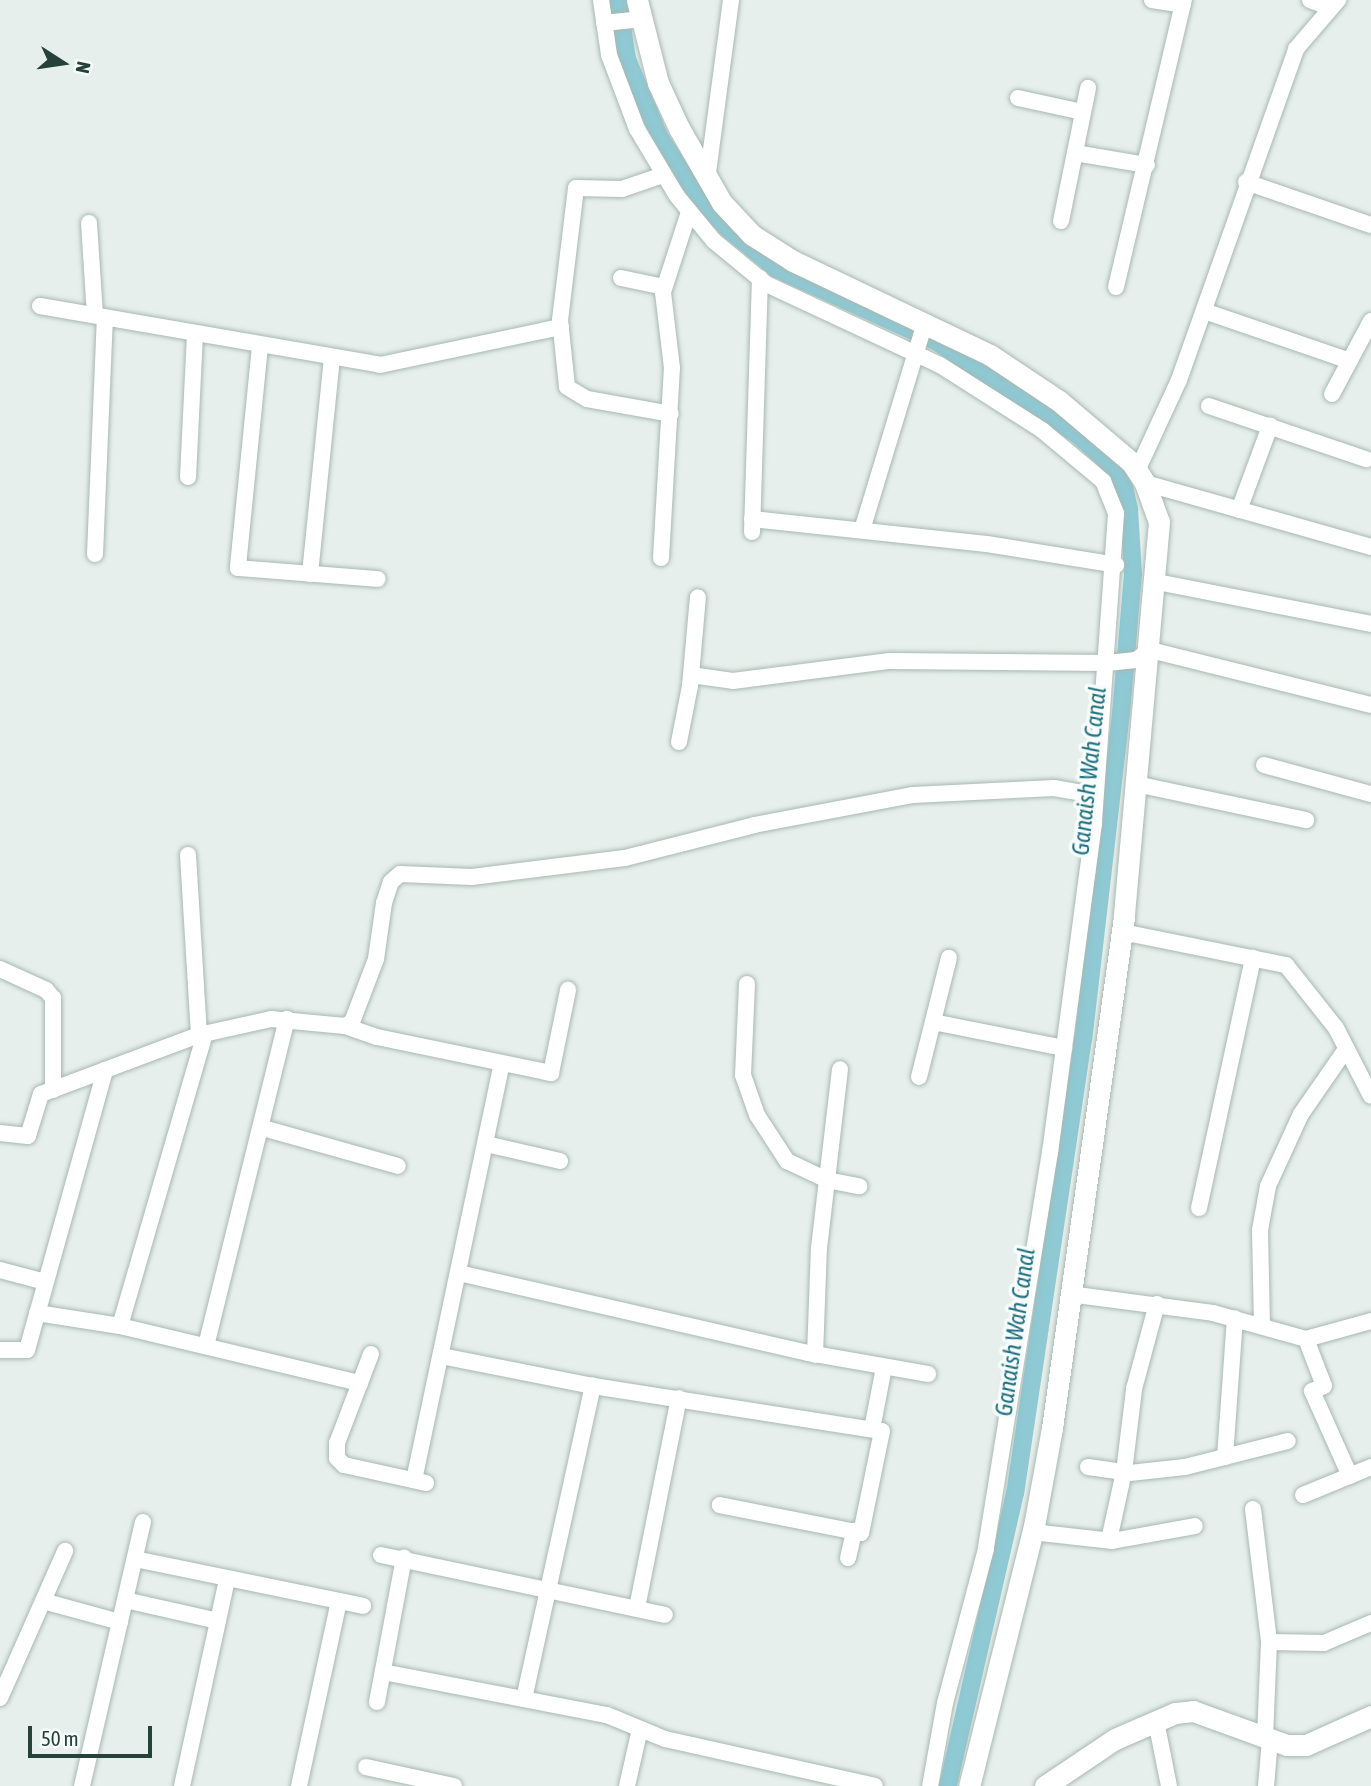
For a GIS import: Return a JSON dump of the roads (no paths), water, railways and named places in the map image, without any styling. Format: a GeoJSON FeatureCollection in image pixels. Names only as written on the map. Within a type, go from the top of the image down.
{"type":"FeatureCollection","features":[{"type":"Feature","properties":{"kind":"street"},"geometry":{"type":"LineString","coordinates":[[601,0],[622,93],[663,175],[714,241],[760,278],[916,348],[1042,430],[1103,481],[1116,514],[1110,662],[1064,1048],[986,1549],[945,1703],[930,1786]]}},
{"type":"Feature","properties":{"kind":"street"},"geometry":{"type":"LineString","coordinates":[[707,180],[731,0]]}},
{"type":"Feature","properties":{"kind":"street"},"geometry":{"type":"LineString","coordinates":[[1116,287],[1184,3],[1152,0]]}},
{"type":"Feature","properties":{"kind":"street"},"geometry":{"type":"LineString","coordinates":[[1310,0],[1335,4]]}},
{"type":"Feature","properties":{"kind":"street"},"geometry":{"type":"LineString","coordinates":[[969,1786],[1032,1532],[1122,932],[1136,784],[1143,655],[1157,582],[1159,522],[1141,477],[1204,311],[1246,182],[1296,49],[1335,4]]}},
{"type":"Feature","properties":{"kind":"street"},"geometry":{"type":"LineString","coordinates":[[608,23],[636,13],[658,83],[707,180],[722,203],[752,235],[793,261],[990,355],[1059,401],[1141,477],[1239,510],[1371,547]]}},
{"type":"Feature","properties":{"kind":"street"},"geometry":{"type":"LineString","coordinates":[[1061,220],[1088,88]]}},
{"type":"Feature","properties":{"kind":"street"},"geometry":{"type":"LineString","coordinates":[[1018,99],[1083,112]]}},
{"type":"Feature","properties":{"kind":"street"},"geometry":{"type":"LineString","coordinates":[[1075,153],[1147,165]]}},
{"type":"Feature","properties":{"kind":"street"},"geometry":{"type":"LineString","coordinates":[[663,175],[622,189],[576,188],[561,327],[567,387],[587,399],[671,414]]}},
{"type":"Feature","properties":{"kind":"street"},"geometry":{"type":"LineString","coordinates":[[1246,182],[1371,225]]}},
{"type":"Feature","properties":{"kind":"street"},"geometry":{"type":"LineString","coordinates":[[661,558],[671,414],[664,287],[689,212]]}},
{"type":"Feature","properties":{"kind":"street"},"geometry":{"type":"LineString","coordinates":[[89,223],[100,317],[95,554]]}},
{"type":"Feature","properties":{"kind":"street"},"geometry":{"type":"LineString","coordinates":[[621,278],[664,287]]}},
{"type":"Feature","properties":{"kind":"street"},"geometry":{"type":"LineString","coordinates":[[760,278],[752,526],[862,530],[1116,565]]}},
{"type":"Feature","properties":{"kind":"street"},"geometry":{"type":"LineString","coordinates":[[40,306],[332,359],[380,365],[561,327]]}},
{"type":"Feature","properties":{"kind":"street"},"geometry":{"type":"LineString","coordinates":[[1204,311],[1350,361]]}},
{"type":"Feature","properties":{"kind":"street"},"geometry":{"type":"LineString","coordinates":[[1332,394],[1371,321]]}},
{"type":"Feature","properties":{"kind":"street"},"geometry":{"type":"LineString","coordinates":[[862,530],[925,325]]}},
{"type":"Feature","properties":{"kind":"street"},"geometry":{"type":"LineString","coordinates":[[188,477],[195,334]]}},
{"type":"Feature","properties":{"kind":"street"},"geometry":{"type":"LineString","coordinates":[[260,346],[238,569],[378,579]]}},
{"type":"Feature","properties":{"kind":"street"},"geometry":{"type":"LineString","coordinates":[[310,574],[332,359]]}},
{"type":"Feature","properties":{"kind":"street"},"geometry":{"type":"LineString","coordinates":[[1209,406],[1366,459]]}},
{"type":"Feature","properties":{"kind":"street"},"geometry":{"type":"LineString","coordinates":[[1239,510],[1270,426]]}},
{"type":"Feature","properties":{"kind":"street"},"geometry":{"type":"LineString","coordinates":[[1157,582],[1371,624]]}},
{"type":"Feature","properties":{"kind":"street"},"geometry":{"type":"LineString","coordinates":[[679,742],[691,675],[698,597]]}},
{"type":"Feature","properties":{"kind":"street"},"geometry":{"type":"LineString","coordinates":[[691,675],[733,681],[890,661],[1110,662],[1143,655],[1371,705]]}},
{"type":"Feature","properties":{"kind":"street"},"geometry":{"type":"LineString","coordinates":[[1264,765],[1371,794]]}},
{"type":"Feature","properties":{"kind":"street"},"geometry":{"type":"LineString","coordinates":[[1136,784],[1306,820]]}},
{"type":"Feature","properties":{"kind":"street"},"geometry":{"type":"LineString","coordinates":[[345,1026],[352,1022],[376,959],[384,903],[391,882],[400,874],[472,877],[625,858],[754,825],[913,795],[1054,788],[1081,793],[1095,788]]}},
{"type":"Feature","properties":{"kind":"street"},"geometry":{"type":"LineString","coordinates":[[120,1326],[202,1034],[188,855]]}},
{"type":"Feature","properties":{"kind":"street"},"geometry":{"type":"LineString","coordinates":[[1122,932],[1286,965],[1346,1049],[1371,1096]]}},
{"type":"Feature","properties":{"kind":"street"},"geometry":{"type":"LineString","coordinates":[[919,1077],[949,958]]}},
{"type":"Feature","properties":{"kind":"street"},"geometry":{"type":"LineString","coordinates":[[1199,1208],[1253,958]]}},
{"type":"Feature","properties":{"kind":"street"},"geometry":{"type":"LineString","coordinates":[[0,969],[46,990],[53,998],[53,1090]]}},
{"type":"Feature","properties":{"kind":"street"},"geometry":{"type":"LineString","coordinates":[[747,984],[743,1075],[757,1115],[787,1161],[827,1180],[859,1186]]}},
{"type":"Feature","properties":{"kind":"street"},"geometry":{"type":"LineString","coordinates":[[0,1133],[28,1136],[41,1094],[202,1034],[287,1018],[345,1026],[377,1037],[551,1073],[568,990]]}},
{"type":"Feature","properties":{"kind":"street"},"geometry":{"type":"LineString","coordinates":[[206,1346],[263,1128],[287,1018]]}},
{"type":"Feature","properties":{"kind":"street"},"geometry":{"type":"LineString","coordinates":[[933,1022],[1064,1048]]}},
{"type":"Feature","properties":{"kind":"street"},"geometry":{"type":"LineString","coordinates":[[1262,1326],[1260,1230],[1268,1186],[1301,1114],[1346,1049]]}},
{"type":"Feature","properties":{"kind":"street"},"geometry":{"type":"LineString","coordinates":[[372,1354],[337,1443],[337,1458],[344,1465],[420,1482],[441,1356],[502,1064]]}},
{"type":"Feature","properties":{"kind":"street"},"geometry":{"type":"LineString","coordinates":[[815,1354],[827,1180],[840,1069]]}},
{"type":"Feature","properties":{"kind":"street"},"geometry":{"type":"LineString","coordinates":[[0,1350],[27,1350],[105,1070]]}},
{"type":"Feature","properties":{"kind":"street"},"geometry":{"type":"LineString","coordinates":[[263,1128],[398,1166]]}},
{"type":"Feature","properties":{"kind":"street"},"geometry":{"type":"LineString","coordinates":[[486,1144],[560,1161]]}},
{"type":"Feature","properties":{"kind":"street"},"geometry":{"type":"LineString","coordinates":[[0,1270],[45,1282]]}},
{"type":"Feature","properties":{"kind":"street"},"geometry":{"type":"LineString","coordinates":[[459,1273],[815,1354],[928,1374]]}},
{"type":"Feature","properties":{"kind":"street"},"geometry":{"type":"LineString","coordinates":[[1069,1294],[1157,1304],[1235,1318],[1306,1339],[1367,1322],[1371,1338]]}},
{"type":"Feature","properties":{"kind":"street"},"geometry":{"type":"LineString","coordinates":[[1109,1540],[1124,1472],[1134,1390],[1157,1304]]}},
{"type":"Feature","properties":{"kind":"street"},"geometry":{"type":"LineString","coordinates":[[37,1313],[120,1326],[360,1383]]}},
{"type":"Feature","properties":{"kind":"street"},"geometry":{"type":"LineString","coordinates":[[1225,1457],[1226,1384],[1235,1318]]}},
{"type":"Feature","properties":{"kind":"street"},"geometry":{"type":"LineString","coordinates":[[1306,1339],[1324,1386],[1312,1391],[1350,1476]]}},
{"type":"Feature","properties":{"kind":"street"},"geometry":{"type":"LineString","coordinates":[[441,1356],[593,1386],[882,1431],[861,1533],[720,1505]]}},
{"type":"Feature","properties":{"kind":"street"},"geometry":{"type":"LineString","coordinates":[[872,1429],[884,1367]]}},
{"type":"Feature","properties":{"kind":"street"},"geometry":{"type":"LineString","coordinates":[[524,1699],[593,1386]]}},
{"type":"Feature","properties":{"kind":"street"},"geometry":{"type":"LineString","coordinates":[[637,1608],[678,1398]]}},
{"type":"Feature","properties":{"kind":"street"},"geometry":{"type":"LineString","coordinates":[[1088,1467],[1124,1472],[1185,1467],[1288,1441]]}},
{"type":"Feature","properties":{"kind":"street"},"geometry":{"type":"LineString","coordinates":[[1303,1495],[1371,1467]]}},
{"type":"Feature","properties":{"kind":"street"},"geometry":{"type":"LineString","coordinates":[[1253,1509],[1269,1642],[1266,1786]]}},
{"type":"Feature","properties":{"kind":"street"},"geometry":{"type":"LineString","coordinates":[[82,1786],[143,1522]]}},
{"type":"Feature","properties":{"kind":"street"},"geometry":{"type":"LineString","coordinates":[[1032,1532],[1109,1540],[1195,1526]]}},
{"type":"Feature","properties":{"kind":"street"},"geometry":{"type":"LineString","coordinates":[[848,1558],[853,1531]]}},
{"type":"Feature","properties":{"kind":"street"},"geometry":{"type":"LineString","coordinates":[[0,1698],[65,1551]]}},
{"type":"Feature","properties":{"kind":"street"},"geometry":{"type":"LineString","coordinates":[[382,1555],[549,1588],[665,1615]]}},
{"type":"Feature","properties":{"kind":"street"},"geometry":{"type":"LineString","coordinates":[[377,1702],[404,1558]]}},
{"type":"Feature","properties":{"kind":"street"},"geometry":{"type":"LineString","coordinates":[[135,1559],[363,1606]]}},
{"type":"Feature","properties":{"kind":"street"},"geometry":{"type":"LineString","coordinates":[[182,1786],[227,1580]]}},
{"type":"Feature","properties":{"kind":"street"},"geometry":{"type":"LineString","coordinates":[[125,1600],[218,1621]]}},
{"type":"Feature","properties":{"kind":"street"},"geometry":{"type":"LineString","coordinates":[[43,1601],[120,1622]]}},
{"type":"Feature","properties":{"kind":"street"},"geometry":{"type":"LineString","coordinates":[[299,1786],[339,1601]]}},
{"type":"Feature","properties":{"kind":"street"},"geometry":{"type":"LineString","coordinates":[[1269,1642],[1324,1643],[1371,1623]]}},
{"type":"Feature","properties":{"kind":"street"},"geometry":{"type":"LineString","coordinates":[[383,1672],[607,1715],[665,1739],[876,1786]]}},
{"type":"Feature","properties":{"kind":"street"},"geometry":{"type":"LineString","coordinates":[[1051,1784],[1115,1739],[1156,1721],[1194,1711],[1267,1738],[1306,1745],[1371,1716]]}},
{"type":"Feature","properties":{"kind":"street"},"geometry":{"type":"LineString","coordinates":[[1156,1721],[1169,1786]]}},
{"type":"Feature","properties":{"kind":"street"},"geometry":{"type":"LineString","coordinates":[[627,1786],[640,1729]]}},
{"type":"Feature","properties":{"kind":"street"},"geometry":{"type":"LineString","coordinates":[[366,1767],[454,1786]]}},
{"type":"Feature","properties":{"kind":"waterway","name":"Ganaish Wah Canal"},"geometry":{"type":"LineString","coordinates":[[618,0],[627,59],[659,136],[702,203],[727,228],[777,269],[937,342],[1079,436],[1109,463],[1124,487],[1129,509],[1133,574],[1121,713],[1083,1039],[1015,1493],[948,1786]]}}]}
